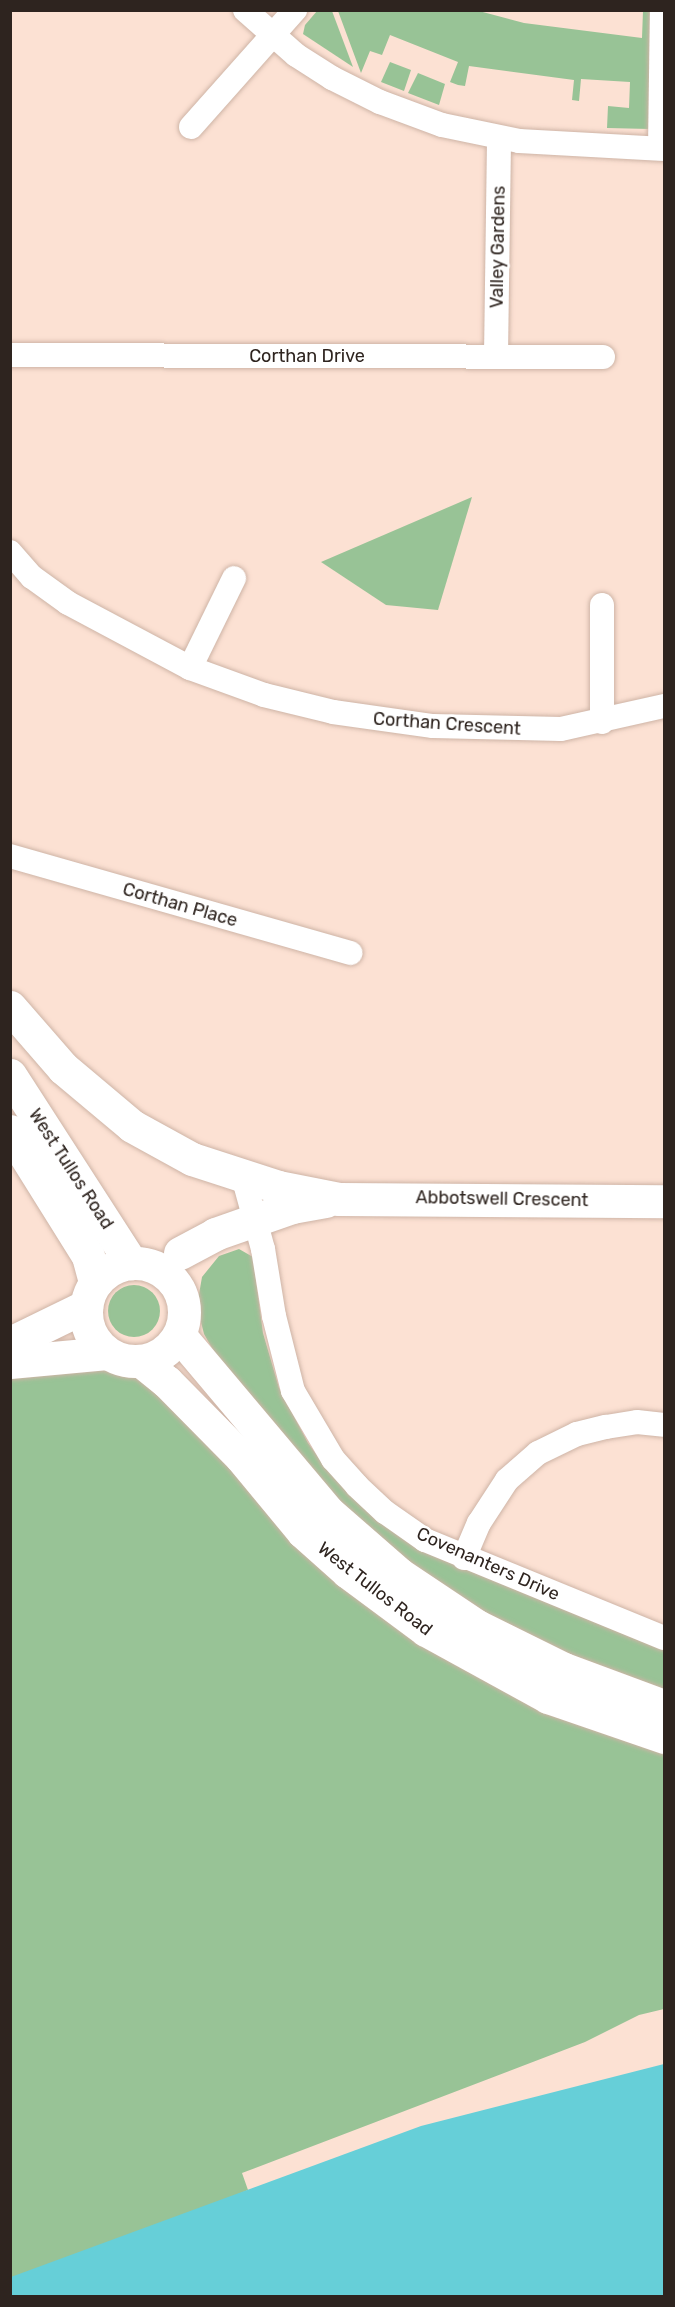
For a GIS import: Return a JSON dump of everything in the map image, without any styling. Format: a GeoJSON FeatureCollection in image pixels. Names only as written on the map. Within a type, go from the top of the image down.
{"type":"FeatureCollection","features":[{"type":"Feature","properties":{"kind":"main road","name":"Abbotswell Crescent"},"geometry":{"type":"LineString","coordinates":[[10,1007],[63,1068],[132,1126],[192,1159],[243,1176],[304,1194],[339,1199],[664,1201]]}},
{"type":"Feature","properties":{"kind":"main road","name":"West Tullos Road"},"geometry":{"type":"LineString","coordinates":[[10,1075],[131,1263]]}},
{"type":"Feature","properties":{"kind":"main road","name":"West Tullos Road"},"geometry":{"type":"LineString","coordinates":[[10,1131],[88,1256],[90,1295]]}},
{"type":"Feature","properties":{"kind":"main road","name":"Abbotswell Crescent"},"geometry":{"type":"LineString","coordinates":[[180,1253],[215,1234],[255,1222],[292,1207],[339,1199]]}},
{"type":"Feature","properties":{"kind":"main road","name":"Abbotswell Crescent"},"geometry":{"type":"LineString","coordinates":[[182,1297],[201,1262],[255,1222]]}},
{"type":"Feature","properties":{"kind":"main road"},"geometry":{"type":"LineString","coordinates":[[10,1342],[90,1295],[117,1266],[131,1263],[162,1271],[182,1297],[183,1323],[179,1335],[156,1357],[141,1361],[107,1353],[10,1362]]}},
{"type":"Feature","properties":{"kind":"main road"},"geometry":{"type":"LineString","coordinates":[[90,1295],[90,1333],[107,1353]]}},
{"type":"Feature","properties":{"kind":"main road","name":"West Tullos Road"},"geometry":{"type":"LineString","coordinates":[[179,1335],[328,1512],[399,1574],[487,1631],[564,1669],[664,1706]]}},
{"type":"Feature","properties":{"kind":"main road","name":"West Tullos Road"},"geometry":{"type":"LineString","coordinates":[[141,1361],[167,1382],[241,1457],[303,1532],[348,1572],[426,1630],[548,1697],[664,1737]]}},
{"type":"Feature","properties":{"kind":"street"},"geometry":{"type":"LineString","coordinates":[[245,10],[273,35],[332,78],[380,102],[442,125],[500,139],[662,148],[662,10]]}},
{"type":"Feature","properties":{"kind":"street"},"geometry":{"type":"LineString","coordinates":[[191,127],[295,10]]}},
{"type":"Feature","properties":{"kind":"street","name":"Valley Gardens"},"geometry":{"type":"LineString","coordinates":[[496,356],[500,139]]}},
{"type":"Feature","properties":{"kind":"street","name":"Corthan Drive"},"geometry":{"type":"LineString","coordinates":[[10,355],[603,357]]}},
{"type":"Feature","properties":{"kind":"street","name":"Corthan Crescent"},"geometry":{"type":"LineString","coordinates":[[10,552],[32,577],[68,603],[190,668],[264,695],[371,720],[494,729],[561,729],[602,722],[664,706]]}},
{"type":"Feature","properties":{"kind":"street"},"geometry":{"type":"LineString","coordinates":[[190,668],[234,578]]}},
{"type":"Feature","properties":{"kind":"street"},"geometry":{"type":"LineString","coordinates":[[602,604],[602,722]]}},
{"type":"Feature","properties":{"kind":"street","name":"Corthan Place"},"geometry":{"type":"LineString","coordinates":[[10,856],[350,953]]}},
{"type":"Feature","properties":{"kind":"street","name":"Covenanters Drive"},"geometry":{"type":"LineString","coordinates":[[243,1176],[270,1282],[282,1354],[293,1391],[311,1427],[333,1459],[385,1512],[425,1540],[464,1558],[664,1638]]}},
{"type":"Feature","properties":{"kind":"street"},"geometry":{"type":"LineString","coordinates":[[464,1558],[480,1522],[507,1480],[538,1453],[578,1434],[606,1427],[637,1422],[664,1425]]}},
{"type":"Feature","properties":{"kind":"green space"},"geometry":{"type":"Polygon","coordinates":[[[317,11],[332,11],[353,67],[303,34],[305,25],[317,11]]]}},
{"type":"Feature","properties":{"kind":"green space"},"geometry":{"type":"Polygon","coordinates":[[[338,11],[479,11],[524,23],[642,38],[643,11],[652,11],[650,129],[607,128],[608,106],[629,108],[630,82],[581,79],[579,101],[572,100],[574,80],[469,66],[465,86],[458,85],[450,82],[458,62],[390,35],[382,55],[370,51],[361,73],[338,11]]]}},
{"type":"Feature","properties":{"kind":"green space"},"geometry":{"type":"Polygon","coordinates":[[[390,62],[411,70],[404,91],[381,82],[390,62]]]}},
{"type":"Feature","properties":{"kind":"green space"},"geometry":{"type":"Polygon","coordinates":[[[418,73],[445,84],[439,105],[408,93],[418,73]]]}},
{"type":"Feature","properties":{"kind":"green space"},"geometry":{"type":"Polygon","coordinates":[[[472,497],[438,610],[386,605],[321,562],[472,497]]]}},
{"type":"Feature","properties":{"kind":"green space"},"geometry":{"type":"Polygon","coordinates":[[[239,1249],[253,1257],[263,1333],[279,1388],[308,1443],[329,1472],[355,1498],[664,1646],[664,1695],[501,1627],[370,1539],[221,1364],[204,1334],[197,1306],[202,1277],[219,1256],[239,1249]]]}},
{"type":"Feature","properties":{"kind":"green space"},"geometry":{"type":"Polygon","coordinates":[[[134,1285],[144,1287],[152,1293],[158,1301],[160,1311],[158,1321],[152,1329],[144,1335],[134,1337],[124,1335],[116,1329],[110,1321],[108,1311],[110,1301],[116,1293],[124,1287],[134,1285]]]}},
{"type":"Feature","properties":{"kind":"green space"},"geometry":{"type":"Polygon","coordinates":[[[115,1357],[141,1361],[210,1425],[664,1737],[664,2009],[639,2015],[585,2042],[242,2173],[248,2190],[11,2290],[11,1362],[115,1357]]]}},
{"type":"Feature","properties":{"kind":"water"},"geometry":{"type":"Polygon","coordinates":[[[664,2064],[664,2296],[11,2296],[11,2277],[421,2126],[664,2064]]]}}]}
